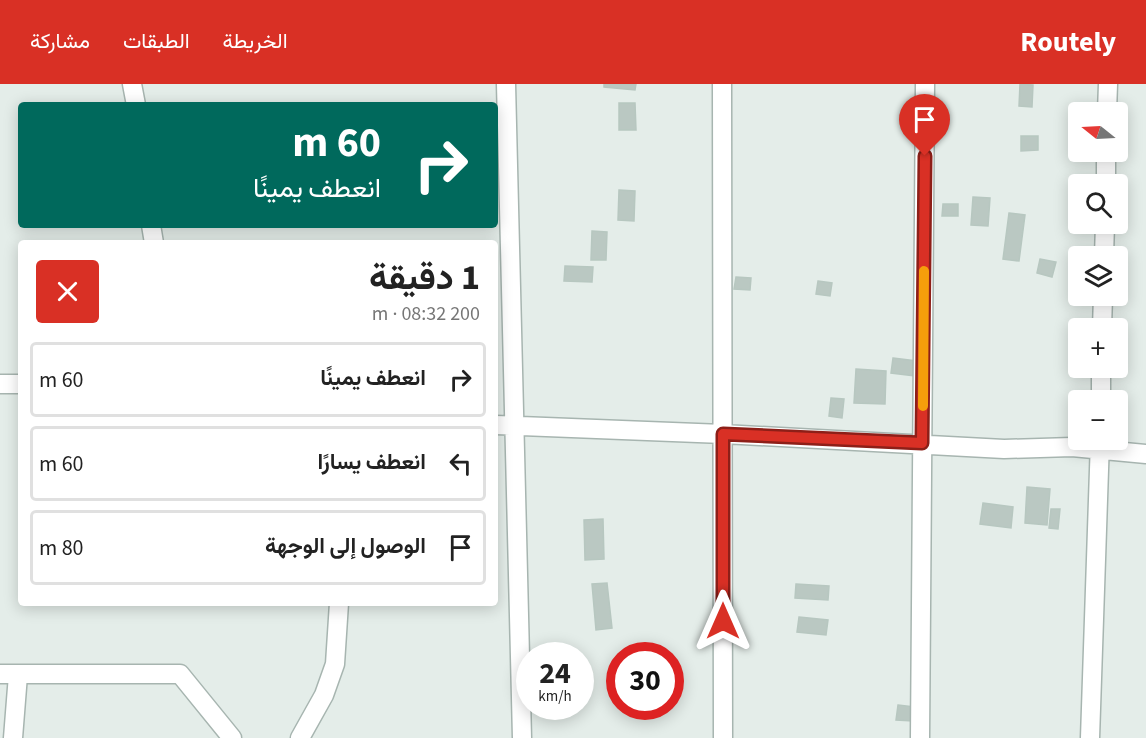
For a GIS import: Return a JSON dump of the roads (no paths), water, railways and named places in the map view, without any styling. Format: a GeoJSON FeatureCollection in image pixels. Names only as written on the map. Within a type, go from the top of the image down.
{"type":"FeatureCollection","features":[{"type":"Feature","properties":{"kind":"street"},"geometry":{"type":"LineString","coordinates":[[132,84],[135,102]]}},
{"type":"Feature","properties":{"kind":"street"},"geometry":{"type":"LineString","coordinates":[[506,84],[522,738]]}},
{"type":"Feature","properties":{"kind":"street"},"geometry":{"type":"LineString","coordinates":[[722,84],[723,738]]}},
{"type":"Feature","properties":{"kind":"street"},"geometry":{"type":"LineString","coordinates":[[920,738],[926,84]]}},
{"type":"Feature","properties":{"kind":"street"},"geometry":{"type":"LineString","coordinates":[[1107,102],[1108,84]]}},
{"type":"Feature","properties":{"kind":"street"},"geometry":{"type":"LineString","coordinates":[[0,384],[18,384]]}},
{"type":"Feature","properties":{"kind":"street"},"geometry":{"type":"LineString","coordinates":[[498,425],[922,443],[1004,449],[1068,447]]}},
{"type":"Feature","properties":{"kind":"street"},"geometry":{"type":"LineString","coordinates":[[1090,738],[1100,450]]}},
{"type":"Feature","properties":{"kind":"street"},"geometry":{"type":"LineString","coordinates":[[1126,450],[1146,454]]}},
{"type":"Feature","properties":{"kind":"street"},"geometry":{"type":"LineString","coordinates":[[300,738],[324,695],[335,664],[339,606]]}},
{"type":"Feature","properties":{"kind":"street"},"geometry":{"type":"LineString","coordinates":[[13,738],[9,674],[180,674],[232,738]]}}]}
